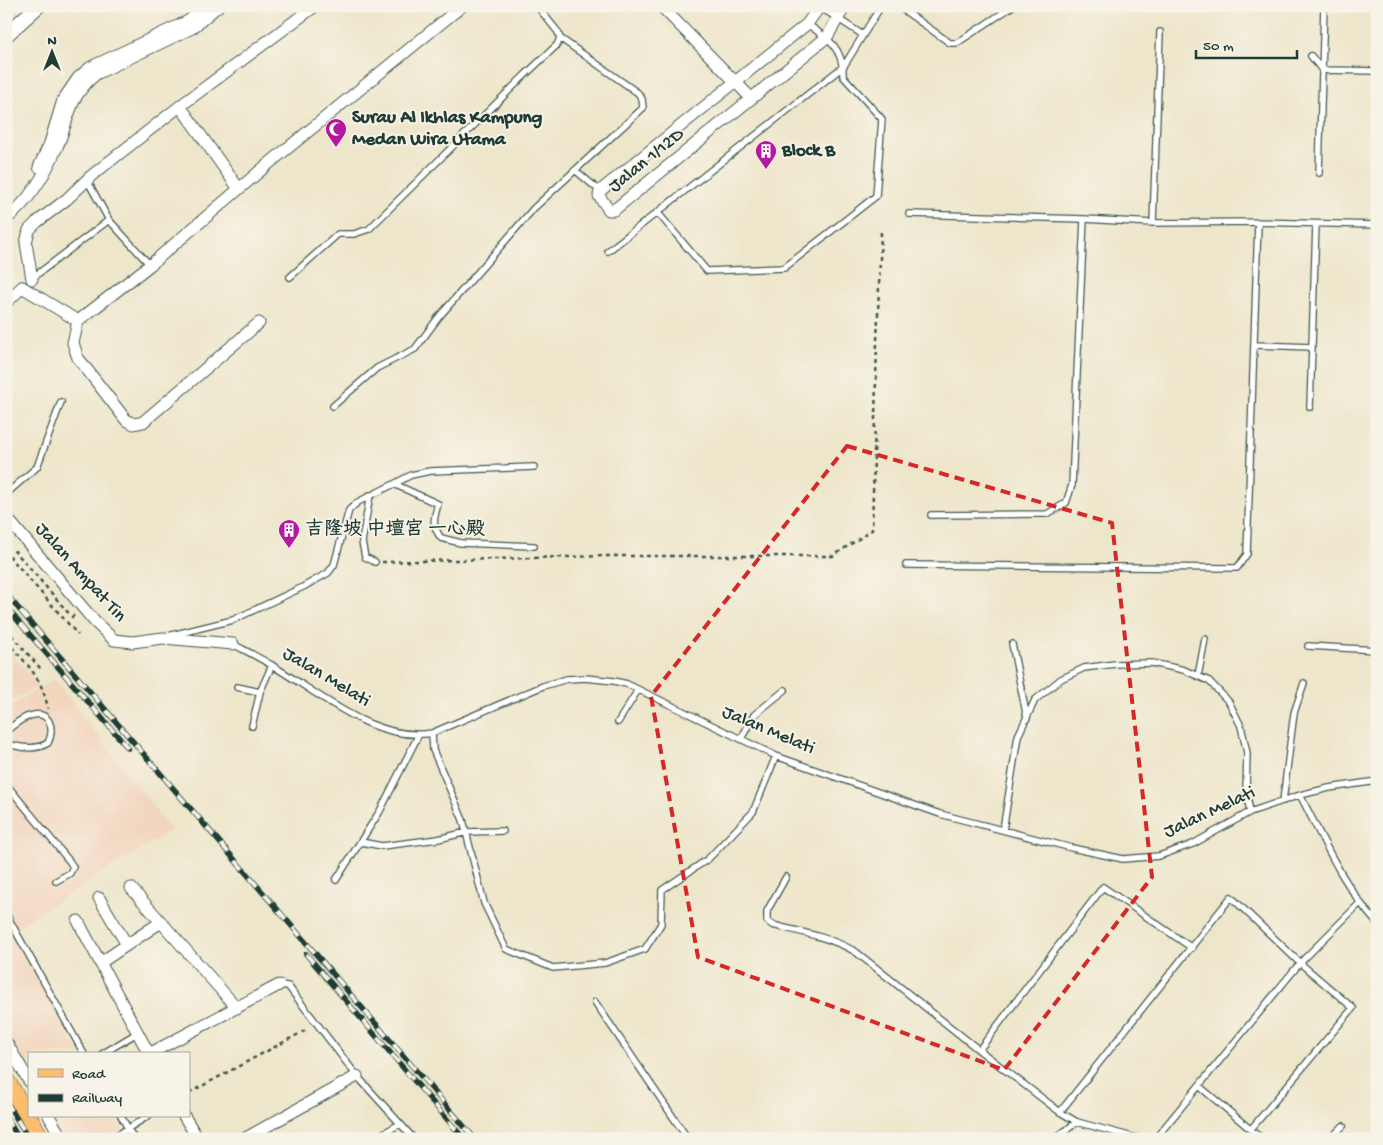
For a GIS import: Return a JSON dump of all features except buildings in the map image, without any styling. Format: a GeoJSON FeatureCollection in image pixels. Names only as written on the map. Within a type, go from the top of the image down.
{"type":"FeatureCollection","features":[{"type":"Feature","properties":{"kind":"main road"},"geometry":{"type":"LineString","coordinates":[[6,1081],[23,1101],[28,1112]]}},
{"type":"Feature","properties":{"kind":"main road"},"geometry":{"type":"LineString","coordinates":[[31,1118],[41,1139]]}},
{"type":"Feature","properties":{"kind":"street"},"geometry":{"type":"LineString","coordinates":[[6,29],[25,6]]}},
{"type":"Feature","properties":{"kind":"street"},"geometry":{"type":"LineString","coordinates":[[6,35],[38,6]]}},
{"type":"Feature","properties":{"kind":"street"},"geometry":{"type":"LineString","coordinates":[[6,210],[25,191],[36,174],[50,143],[63,100],[78,78],[91,67],[188,22],[207,6]]}},
{"type":"Feature","properties":{"kind":"street"},"geometry":{"type":"LineString","coordinates":[[6,219],[29,196],[43,177],[57,146],[71,104],[84,83],[96,74],[192,28],[218,6]]}},
{"type":"Feature","properties":{"kind":"street"},"geometry":{"type":"LineString","coordinates":[[32,279],[26,243],[29,230],[68,199],[87,180],[180,106],[315,6]]}},
{"type":"Feature","properties":{"kind":"street"},"geometry":{"type":"LineString","coordinates":[[259,323],[143,422],[134,424],[126,420],[78,358],[74,343],[78,321],[150,265],[239,189],[462,6]]}},
{"type":"Feature","properties":{"kind":"street"},"geometry":{"type":"LineString","coordinates":[[661,6],[751,98]]}},
{"type":"Feature","properties":{"kind":"street","name":"Jalan 1/12D"},"geometry":{"type":"LineString","coordinates":[[820,6],[807,24],[600,191],[599,196],[609,210],[614,210],[827,37],[844,6]]}},
{"type":"Feature","properties":{"kind":"street"},"geometry":{"type":"LineString","coordinates":[[180,106],[239,189]]}},
{"type":"Feature","properties":{"kind":"street"},"geometry":{"type":"LineString","coordinates":[[6,303],[22,287],[78,321]]}},
{"type":"Feature","properties":{"kind":"street","name":"Jalan Ampat Tin"},"geometry":{"type":"LineString","coordinates":[[6,517],[83,608],[114,640],[127,642],[162,638]]}},
{"type":"Feature","properties":{"kind":"street","name":"Jalan Melati"},"geometry":{"type":"LineString","coordinates":[[162,638],[233,644]]}},
{"type":"Feature","properties":{"kind":"street"},"geometry":{"type":"LineString","coordinates":[[130,888],[237,1008]]}},
{"type":"Feature","properties":{"kind":"street"},"geometry":{"type":"LineString","coordinates":[[99,898],[127,945]]}},
{"type":"Feature","properties":{"kind":"street"},"geometry":{"type":"LineString","coordinates":[[78,921],[148,1052]]}},
{"type":"Feature","properties":{"kind":"street"},"geometry":{"type":"LineString","coordinates":[[100,963],[161,922]]}},
{"type":"Feature","properties":{"kind":"street"},"geometry":{"type":"LineString","coordinates":[[153,1052],[279,985]]}},
{"type":"Feature","properties":{"kind":"street"},"geometry":{"type":"LineString","coordinates":[[6,1042],[28,1079]]}},
{"type":"Feature","properties":{"kind":"street"},"geometry":{"type":"LineString","coordinates":[[244,1139],[357,1076]]}},
{"type":"Feature","properties":{"kind":"street"},"geometry":{"type":"LineString","coordinates":[[50,1118],[62,1139]]}},
{"type":"Feature","properties":{"kind":"street"},"geometry":{"type":"LineString","coordinates":[[185,1118],[198,1139]]}},
{"type":"Feature","properties":{"kind":"lane"},"geometry":{"type":"LineString","coordinates":[[333,406],[377,368],[416,349],[438,318],[534,208],[643,108],[642,99],[638,93],[560,38],[558,32],[537,6]]}},
{"type":"Feature","properties":{"kind":"lane"},"geometry":{"type":"LineString","coordinates":[[820,6],[863,35]]}},
{"type":"Feature","properties":{"kind":"lane"},"geometry":{"type":"LineString","coordinates":[[608,251],[844,66],[881,6]]}},
{"type":"Feature","properties":{"kind":"lane"},"geometry":{"type":"LineString","coordinates":[[898,6],[950,43],[957,44],[1014,6]]}},
{"type":"Feature","properties":{"kind":"lane"},"geometry":{"type":"LineString","coordinates":[[1319,173],[1324,6]]}},
{"type":"Feature","properties":{"kind":"lane"},"geometry":{"type":"LineString","coordinates":[[658,213],[706,271],[784,268],[876,196],[882,119],[843,76],[844,66],[836,48],[827,37],[807,24]]}},
{"type":"Feature","properties":{"kind":"lane"},"geometry":{"type":"LineString","coordinates":[[1153,223],[1160,32]]}},
{"type":"Feature","properties":{"kind":"lane"},"geometry":{"type":"LineString","coordinates":[[290,277],[338,234],[354,234],[369,229],[557,45],[560,38]]}},
{"type":"Feature","properties":{"kind":"lane"},"geometry":{"type":"LineString","coordinates":[[1311,56],[1322,70],[1377,72]]}},
{"type":"Feature","properties":{"kind":"lane"},"geometry":{"type":"LineString","coordinates":[[575,170],[600,191]]}},
{"type":"Feature","properties":{"kind":"lane"},"geometry":{"type":"LineString","coordinates":[[87,180],[109,220],[150,265]]}},
{"type":"Feature","properties":{"kind":"lane"},"geometry":{"type":"LineString","coordinates":[[909,214],[1153,223],[1258,222],[1377,225]]}},
{"type":"Feature","properties":{"kind":"lane"},"geometry":{"type":"LineString","coordinates":[[931,516],[1047,514],[1066,503],[1072,484],[1084,219]]}},
{"type":"Feature","properties":{"kind":"lane"},"geometry":{"type":"LineString","coordinates":[[22,287],[109,220]]}},
{"type":"Feature","properties":{"kind":"lane"},"geometry":{"type":"LineString","coordinates":[[906,565],[1237,568],[1247,554],[1258,222]]}},
{"type":"Feature","properties":{"kind":"lane"},"geometry":{"type":"LineString","coordinates":[[1310,407],[1316,224]]}},
{"type":"Feature","properties":{"kind":"lane"},"geometry":{"type":"LineString","coordinates":[[1254,346],[1312,347]]}},
{"type":"Feature","properties":{"kind":"lane"},"geometry":{"type":"LineString","coordinates":[[6,494],[37,467],[61,402]]}},
{"type":"Feature","properties":{"kind":"lane"},"geometry":{"type":"LineString","coordinates":[[162,638],[233,620],[328,573],[334,565],[349,510],[370,495],[411,475],[430,471],[534,466]]}},
{"type":"Feature","properties":{"kind":"lane"},"geometry":{"type":"LineString","coordinates":[[394,484],[438,504],[433,522],[435,530],[441,538],[461,543],[534,546]]}},
{"type":"Feature","properties":{"kind":"lane"},"geometry":{"type":"LineString","coordinates":[[370,495],[362,542],[365,557],[375,562]]}},
{"type":"Feature","properties":{"kind":"lane"},"geometry":{"type":"LineString","coordinates":[[1198,676],[1205,639]]}},
{"type":"Feature","properties":{"kind":"lane","name":"Jalan Melati"},"geometry":{"type":"LineString","coordinates":[[233,644],[272,665],[362,721],[418,736],[432,733],[535,689],[567,679],[586,678],[627,684],[776,756],[940,814],[1123,859],[1159,856],[1193,844],[1250,812],[1300,795],[1329,788],[1377,781]]}},
{"type":"Feature","properties":{"kind":"lane"},"geometry":{"type":"LineString","coordinates":[[1012,644],[1027,718]]}},
{"type":"Feature","properties":{"kind":"lane"},"geometry":{"type":"LineString","coordinates":[[1308,646],[1377,650]]}},
{"type":"Feature","properties":{"kind":"lane"},"geometry":{"type":"LineString","coordinates":[[1003,830],[1018,736],[1035,700],[1061,679],[1084,668],[1114,664],[1152,663],[1184,670],[1209,681],[1229,702],[1241,726],[1247,753],[1246,790],[1250,812]]}},
{"type":"Feature","properties":{"kind":"lane"},"geometry":{"type":"LineString","coordinates":[[252,726],[260,692],[272,665]]}},
{"type":"Feature","properties":{"kind":"lane"},"geometry":{"type":"LineString","coordinates":[[1283,801],[1294,713],[1304,683]]}},
{"type":"Feature","properties":{"kind":"lane"},"geometry":{"type":"LineString","coordinates":[[237,687],[260,692]]}},
{"type":"Feature","properties":{"kind":"lane"},"geometry":{"type":"LineString","coordinates":[[618,722],[638,690]]}},
{"type":"Feature","properties":{"kind":"lane"},"geometry":{"type":"LineString","coordinates":[[741,739],[754,715],[785,690]]}},
{"type":"Feature","properties":{"kind":"lane"},"geometry":{"type":"LineString","coordinates":[[6,732],[21,720],[37,715],[48,719],[51,727],[48,743],[41,747],[32,748],[6,744]]}},
{"type":"Feature","properties":{"kind":"lane"},"geometry":{"type":"LineString","coordinates":[[432,733],[433,750],[451,789],[467,832],[484,903],[506,949],[553,968],[605,963],[645,949],[661,924],[662,890],[708,859],[753,812],[776,756]]}},
{"type":"Feature","properties":{"kind":"lane"},"geometry":{"type":"LineString","coordinates":[[336,880],[380,811],[418,736]]}},
{"type":"Feature","properties":{"kind":"lane"},"geometry":{"type":"LineString","coordinates":[[6,784],[73,867],[70,873],[56,881]]}},
{"type":"Feature","properties":{"kind":"lane"},"geometry":{"type":"LineString","coordinates":[[1300,795],[1359,904],[1377,923]]}},
{"type":"Feature","properties":{"kind":"lane"},"geometry":{"type":"LineString","coordinates":[[361,842],[382,846],[438,839],[467,832],[503,832]]}},
{"type":"Feature","properties":{"kind":"lane"},"geometry":{"type":"LineString","coordinates":[[786,877],[767,911],[767,921],[772,925],[827,939],[856,952],[978,1050],[1060,1112],[1077,1122],[1140,1139]]}},
{"type":"Feature","properties":{"kind":"lane"},"geometry":{"type":"LineString","coordinates":[[978,1050],[1103,887],[1192,948]]}},
{"type":"Feature","properties":{"kind":"lane"},"geometry":{"type":"LineString","coordinates":[[1060,1112],[1232,897],[1300,963],[1353,1008],[1250,1129]]}},
{"type":"Feature","properties":{"kind":"lane"},"geometry":{"type":"LineString","coordinates":[[1155,1139],[1300,963],[1359,904]]}},
{"type":"Feature","properties":{"kind":"lane"},"geometry":{"type":"LineString","coordinates":[[6,914],[83,1052]]}},
{"type":"Feature","properties":{"kind":"lane"},"geometry":{"type":"LineString","coordinates":[[279,985],[288,986],[357,1076],[414,1139]]}},
{"type":"Feature","properties":{"kind":"lane"},"geometry":{"type":"LineString","coordinates":[[595,1002],[688,1139]]}},
{"type":"Feature","properties":{"kind":"lane"},"geometry":{"type":"LineString","coordinates":[[105,1052],[137,1033]]}},
{"type":"Feature","properties":{"kind":"lane"},"geometry":{"type":"LineString","coordinates":[[1199,1086],[1261,1138]]}},
{"type":"Feature","properties":{"kind":"lane"},"geometry":{"type":"LineString","coordinates":[[122,1118],[134,1139]]}},
{"type":"Feature","properties":{"kind":"lane"},"geometry":{"type":"LineString","coordinates":[[111,1139],[145,1118]]}},
{"type":"Feature","properties":{"kind":"lane"},"geometry":{"type":"LineString","coordinates":[[1054,1139],[1077,1122]]}},
{"type":"Feature","properties":{"kind":"lane"},"geometry":{"type":"LineString","coordinates":[[373,1139],[400,1124]]}},
{"type":"Feature","properties":{"kind":"lane"},"geometry":{"type":"LineString","coordinates":[[1330,1139],[1343,1126]]}},
{"type":"Feature","properties":{"kind":"path"},"geometry":{"type":"LineString","coordinates":[[375,562],[595,557],[833,556],[872,530],[876,342],[881,231]]}},
{"type":"Feature","properties":{"kind":"path"},"geometry":{"type":"LineString","coordinates":[[72,617],[15,551],[10,557],[78,636]]}},
{"type":"Feature","properties":{"kind":"path"},"geometry":{"type":"LineString","coordinates":[[6,629],[41,670]]}},
{"type":"Feature","properties":{"kind":"path"},"geometry":{"type":"LineString","coordinates":[[6,641],[36,675],[45,692],[51,727]]}},
{"type":"Feature","properties":{"kind":"path"},"geometry":{"type":"LineString","coordinates":[[190,1092],[318,1024]]}},
{"type":"Feature","properties":{"kind":"highlighted area"},"geometry":{"type":"Polygon","coordinates":[[[847,446],[1112,523],[1152,877],[1004,1070],[698,957],[651,696],[847,446]]]}},
{"type":"Feature","properties":{"kind":"shaded area"},"geometry":{"type":"Polygon","coordinates":[[[6,646],[39,685],[6,704],[6,646]]]}},
{"type":"Feature","properties":{"kind":"shaded area"},"geometry":{"type":"Polygon","coordinates":[[[54,679],[171,830],[10,931],[79,1052],[28,1052],[28,1082],[6,1044],[6,709],[54,679]]]}},
{"type":"Feature","properties":{"kind":"shaded area"},"geometry":{"type":"Polygon","coordinates":[[[48,1118],[116,1118],[128,1139],[60,1139],[48,1118]]]}},
{"type":"Feature","properties":{"kind":"railway"},"geometry":{"type":"LineString","coordinates":[[6,594],[475,1139]]}},
{"type":"Feature","properties":{"kind":"railway"},"geometry":{"type":"LineString","coordinates":[[6,607],[128,748]]}},
{"type":"Feature","properties":{"kind":"railway"},"geometry":{"type":"LineString","coordinates":[[306,954],[464,1139]]}},
{"type":"Feature","properties":{"kind":"railway"},"geometry":{"type":"LineString","coordinates":[[6,1101],[29,1139]]}},
{"type":"Feature","properties":{"kind":"railway"},"geometry":{"type":"LineString","coordinates":[[6,1117],[19,1139]]}},
{"type":"Feature","properties":{"kind":"place","name":"Surau Al Ikhlas Kampung Medan Wira Utama"},"geometry":{"type":"Point","coordinates":[336,148]}},
{"type":"Feature","properties":{"kind":"place","name":"Block B"},"geometry":{"type":"Point","coordinates":[766,170]}},
{"type":"Feature","properties":{"kind":"place","name":"吉隆坡 中壇宮 一心殿"},"geometry":{"type":"Point","coordinates":[289,549]}}]}
